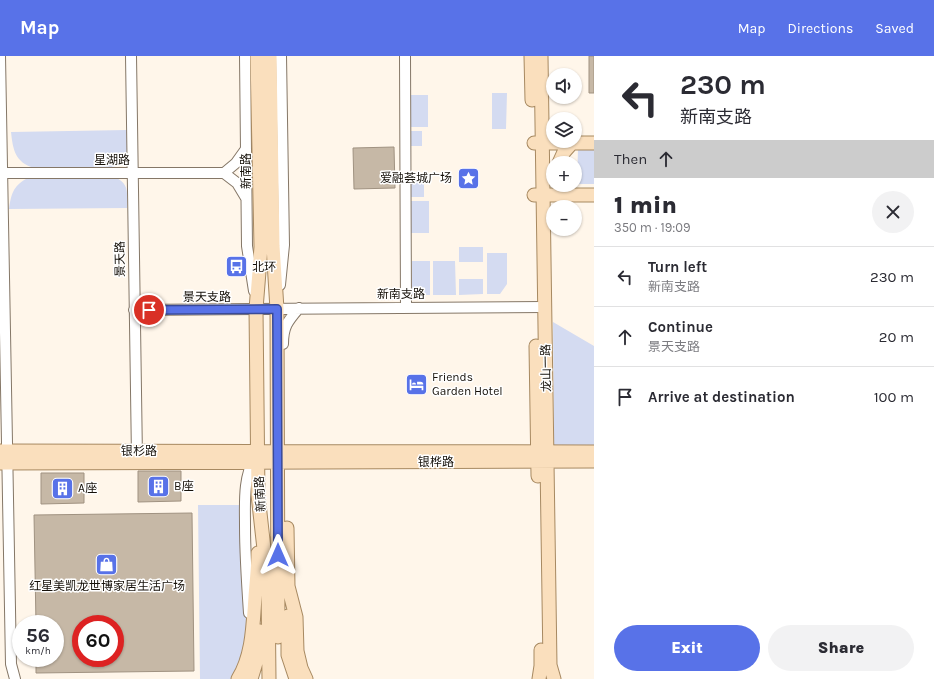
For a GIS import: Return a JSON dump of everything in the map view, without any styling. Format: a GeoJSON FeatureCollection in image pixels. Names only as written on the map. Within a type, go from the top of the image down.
{"type":"FeatureCollection","features":[{"type":"Feature","properties":{"kind":"main road","name":"新南路"},"geometry":{"type":"LineString","coordinates":[[257,56],[265,118],[277,309],[278,679]]}},
{"type":"Feature","properties":{"kind":"main road","name":"新南路"},"geometry":{"type":"LineString","coordinates":[[269,679],[268,585],[258,495],[256,459],[256,309],[261,247],[265,118],[270,56]]}},
{"type":"Feature","properties":{"kind":"main road","name":"龙山一路"},"geometry":{"type":"LineString","coordinates":[[531,56],[538,143]]}},
{"type":"Feature","properties":{"kind":"main road","name":"龙山一路"},"geometry":{"type":"LineString","coordinates":[[539,679],[541,666],[542,457],[538,143],[541,56]]}},
{"type":"Feature","properties":{"kind":"main road"},"geometry":{"type":"LineString","coordinates":[[538,143],[546,143]]}},
{"type":"Feature","properties":{"kind":"main road"},"geometry":{"type":"LineString","coordinates":[[582,143],[594,143]]}},
{"type":"Feature","properties":{"kind":"main road"},"geometry":{"type":"LineString","coordinates":[[575,192],[578,195]]}},
{"type":"Feature","properties":{"kind":"main road"},"geometry":{"type":"LineString","coordinates":[[538,195],[594,195]]}},
{"type":"Feature","properties":{"kind":"main road","name":"银桦路"},"geometry":{"type":"LineString","coordinates":[[542,457],[594,452]]}},
{"type":"Feature","properties":{"kind":"main road","name":"银杉路"},"geometry":{"type":"LineString","coordinates":[[4,457],[137,456],[256,459],[278,456]]}},
{"type":"Feature","properties":{"kind":"main road"},"geometry":{"type":"LineString","coordinates":[[278,456],[286,493],[288,655],[296,679]]}},
{"type":"Feature","properties":{"kind":"main road","name":"银桦路"},"geometry":{"type":"LineString","coordinates":[[278,456],[542,457],[594,461]]}},
{"type":"Feature","properties":{"kind":"main road","name":"龙山一路"},"geometry":{"type":"LineString","coordinates":[[542,457],[550,665],[554,679]]}},
{"type":"Feature","properties":{"kind":"main road"},"geometry":{"type":"LineString","coordinates":[[251,679],[258,656],[261,619],[258,559],[258,495]]}},
{"type":"Feature","properties":{"kind":"main road"},"geometry":{"type":"LineString","coordinates":[[238,679],[244,670],[251,639],[258,559]]}},
{"type":"Feature","properties":{"kind":"main road"},"geometry":{"type":"LineString","coordinates":[[288,586],[296,617],[297,651],[301,668],[306,679]]}},
{"type":"Feature","properties":{"kind":"street"},"geometry":{"type":"LineString","coordinates":[[0,56],[4,457],[11,664],[15,679]]}},
{"type":"Feature","properties":{"kind":"street","name":"景天路"},"geometry":{"type":"LineString","coordinates":[[130,56],[137,456]]}},
{"type":"Feature","properties":{"kind":"street","name":"新南路"},"geometry":{"type":"LineString","coordinates":[[245,56],[247,246],[256,309]]}},
{"type":"Feature","properties":{"kind":"street","name":"新南路"},"geometry":{"type":"LineString","coordinates":[[277,309],[284,245],[281,56]]}},
{"type":"Feature","properties":{"kind":"street"},"geometry":{"type":"LineString","coordinates":[[405,56],[406,307]]}},
{"type":"Feature","properties":{"kind":"street"},"geometry":{"type":"LineString","coordinates":[[246,149],[236,163],[224,173],[237,183],[246,198]]}},
{"type":"Feature","properties":{"kind":"street","name":"星湖路"},"geometry":{"type":"LineString","coordinates":[[1,173],[224,173]]}},
{"type":"Feature","properties":{"kind":"street","name":"新南支路"},"geometry":{"type":"LineString","coordinates":[[256,309],[541,307]]}},
{"type":"Feature","properties":{"kind":"street"},"geometry":{"type":"LineString","coordinates":[[278,369],[283,359],[283,332],[287,322],[299,308]]}},
{"type":"Feature","properties":{"kind":"street","name":"景天支路"},"geometry":{"type":"LineString","coordinates":[[134,310],[256,309]]}},
{"type":"Feature","properties":{"kind":"street"},"geometry":{"type":"LineString","coordinates":[[251,639],[245,556],[245,488],[247,475],[256,459]]}},
{"type":"Feature","properties":{"kind":"street"},"geometry":{"type":"LineString","coordinates":[[8,679],[11,664]]}},
{"type":"Feature","properties":{"kind":"shaded area"},"geometry":{"type":"Polygon","coordinates":[[[492,93],[507,93],[506,129],[492,129],[492,93]]]}},
{"type":"Feature","properties":{"kind":"shaded area"},"geometry":{"type":"Polygon","coordinates":[[[410,95],[428,95],[428,127],[410,127],[410,95]]]}},
{"type":"Feature","properties":{"kind":"shaded area"},"geometry":{"type":"Polygon","coordinates":[[[127,130],[127,152],[122,160],[112,168],[34,168],[19,159],[14,150],[11,132],[127,130]]]}},
{"type":"Feature","properties":{"kind":"shaded area"},"geometry":{"type":"Polygon","coordinates":[[[410,131],[422,131],[422,146],[410,146],[410,131]]]}},
{"type":"Feature","properties":{"kind":"shaded area"},"geometry":{"type":"Polygon","coordinates":[[[578,149],[594,149],[594,184],[582,184],[582,156],[578,156],[578,149]]]}},
{"type":"Feature","properties":{"kind":"shaded area"},"geometry":{"type":"Polygon","coordinates":[[[114,177],[123,182],[125,186],[127,194],[127,208],[9,209],[13,191],[26,179],[114,177]]]}},
{"type":"Feature","properties":{"kind":"shaded area"},"geometry":{"type":"Polygon","coordinates":[[[411,182],[424,182],[424,197],[411,197],[411,182]]]}},
{"type":"Feature","properties":{"kind":"shaded area"},"geometry":{"type":"Polygon","coordinates":[[[411,201],[429,201],[429,233],[411,233],[411,201]]]}},
{"type":"Feature","properties":{"kind":"shaded area"},"geometry":{"type":"Polygon","coordinates":[[[459,247],[483,247],[483,262],[459,262],[459,247]]]}},
{"type":"Feature","properties":{"kind":"shaded area"},"geometry":{"type":"Polygon","coordinates":[[[487,253],[507,253],[507,284],[500,294],[487,294],[487,253]]]}},
{"type":"Feature","properties":{"kind":"shaded area"},"geometry":{"type":"Polygon","coordinates":[[[412,261],[430,261],[430,295],[412,295],[412,261]]]}},
{"type":"Feature","properties":{"kind":"shaded area"},"geometry":{"type":"Polygon","coordinates":[[[433,261],[455,261],[456,295],[433,295],[433,261]]]}},
{"type":"Feature","properties":{"kind":"shaded area"},"geometry":{"type":"Polygon","coordinates":[[[459,279],[483,279],[483,294],[459,295],[459,279]]]}},
{"type":"Feature","properties":{"kind":"shaded area"},"geometry":{"type":"Polygon","coordinates":[[[553,322],[594,346],[594,445],[554,445],[553,322]]]}},
{"type":"Feature","properties":{"kind":"shaded area"},"geometry":{"type":"Polygon","coordinates":[[[198,505],[239,505],[241,582],[246,606],[247,638],[234,679],[200,679],[198,505]]]}},
{"type":"Feature","properties":{"kind":"building"},"geometry":{"type":"Polygon","coordinates":[[[589,56],[594,56],[594,93],[589,93],[589,56]]]}},
{"type":"Feature","properties":{"kind":"building"},"geometry":{"type":"Polygon","coordinates":[[[394,147],[395,188],[354,189],[353,148],[394,147]]]}},
{"type":"Feature","properties":{"kind":"building","name":"B座"},"geometry":{"type":"Polygon","coordinates":[[[138,471],[181,471],[181,501],[138,502],[138,471]]]}},
{"type":"Feature","properties":{"kind":"building","name":"A座"},"geometry":{"type":"Polygon","coordinates":[[[41,473],[84,473],[84,503],[41,504],[41,473]]]}},
{"type":"Feature","properties":{"kind":"building","name":"红星美凯龙世博家居生活广场"},"geometry":{"type":"Polygon","coordinates":[[[192,513],[194,671],[36,673],[36,667],[64,667],[64,615],[36,615],[34,515],[192,513]]]}},
{"type":"Feature","properties":{"kind":"place","name":"爱融荟城广场"},"geometry":{"type":"Point","coordinates":[468,178]}},
{"type":"Feature","properties":{"kind":"place","name":"北环"},"geometry":{"type":"Point","coordinates":[237,267]}},
{"type":"Feature","properties":{"kind":"place","name":"Friends Garden Hotel"},"geometry":{"type":"Point","coordinates":[416,384]}},
{"type":"Feature","properties":{"kind":"place","name":"B座"},"geometry":{"type":"Point","coordinates":[159,486]}},
{"type":"Feature","properties":{"kind":"place","name":"A座"},"geometry":{"type":"Point","coordinates":[63,488]}},
{"type":"Feature","properties":{"kind":"place","name":"红星美凯龙世博家居生活广场"},"geometry":{"type":"Point","coordinates":[107,565]}},
{"type":"Feature","properties":{"kind":"route"},"geometry":{"type":"LineString","coordinates":[[149,310],[277,309],[278,555]]}}]}
